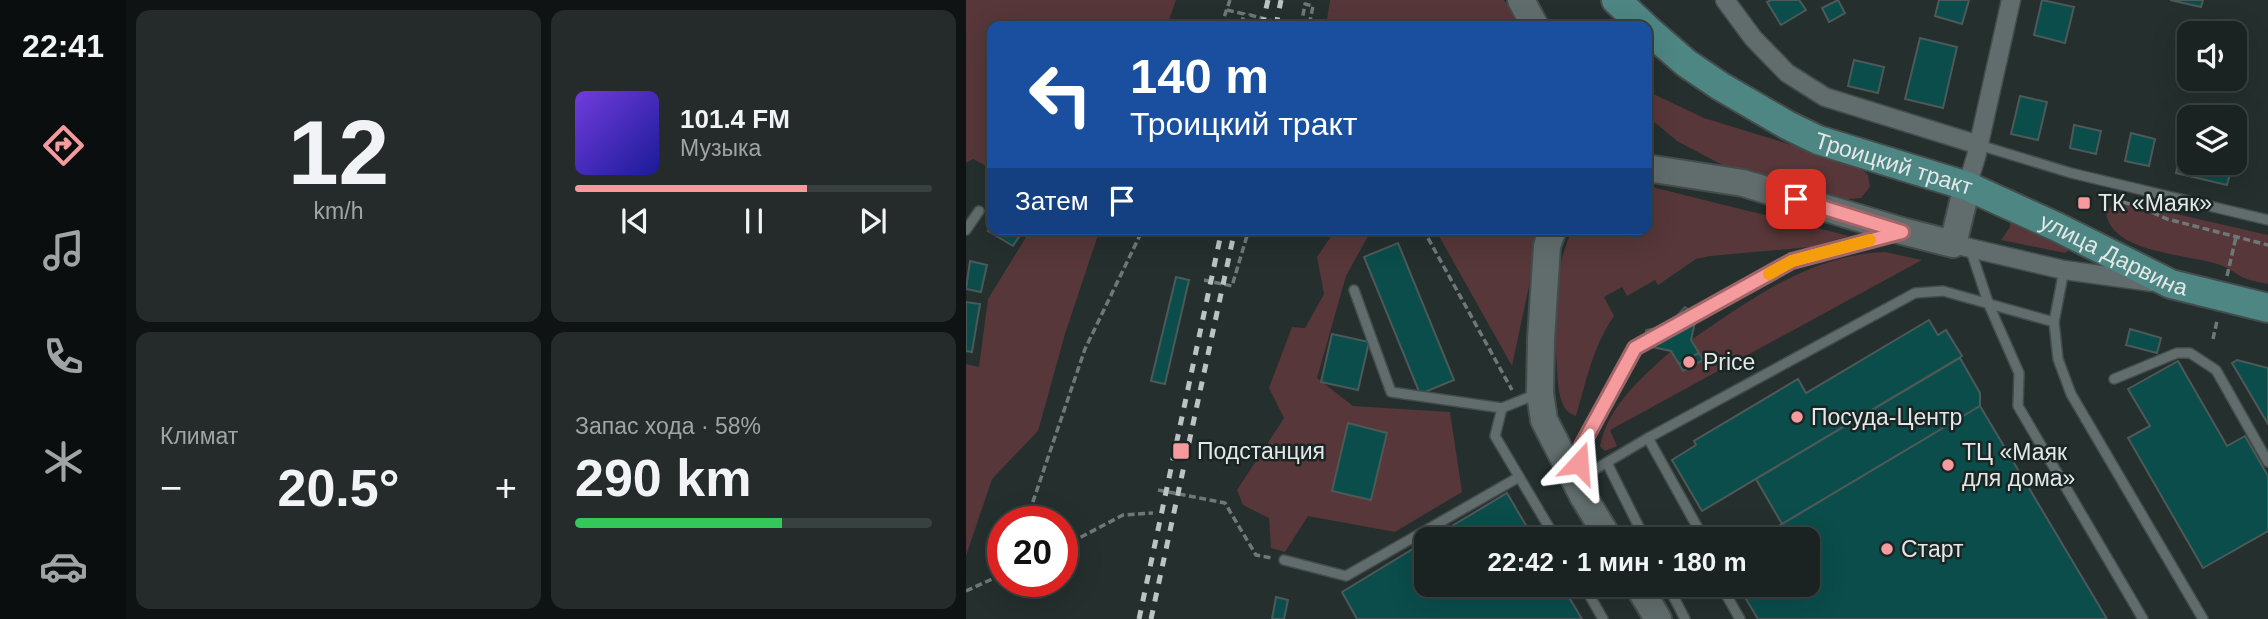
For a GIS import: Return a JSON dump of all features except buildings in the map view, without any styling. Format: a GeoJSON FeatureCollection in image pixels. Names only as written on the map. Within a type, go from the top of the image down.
{"type":"FeatureCollection","features":[{"type":"Feature","properties":{"kind":"main road"},"geometry":{"type":"LineString","coordinates":[[1521,0],[1532,21]]}},
{"type":"Feature","properties":{"kind":"main road","name":"Троицкий тракт"},"geometry":{"type":"LineString","coordinates":[[1616,0],[1638,21]]}},
{"type":"Feature","properties":{"kind":"main road","name":"Троицкий тракт"},"geometry":{"type":"LineString","coordinates":[[1652,34],[1686,63],[1787,125],[1818,140],[1966,186],[1961,246],[1902,232],[1743,183],[1652,169]]}},
{"type":"Feature","properties":{"kind":"main road","name":"улица Дарвина"},"geometry":{"type":"LineString","coordinates":[[1966,186],[2057,227],[2171,284],[2268,308]]}},
{"type":"Feature","properties":{"kind":"main road"},"geometry":{"type":"LineString","coordinates":[[1550,235],[1541,339],[1529,397],[1602,527]]}},
{"type":"Feature","properties":{"kind":"main road"},"geometry":{"type":"LineString","coordinates":[[1645,597],[1658,619]]}},
{"type":"Feature","properties":{"kind":"street"},"geometry":{"type":"LineString","coordinates":[[1725,0],[1753,38],[1787,73],[1825,97],[1979,145]]}},
{"type":"Feature","properties":{"kind":"street"},"geometry":{"type":"LineString","coordinates":[[1966,186],[1979,145],[2011,0]]}},
{"type":"Feature","properties":{"kind":"street"},"geometry":{"type":"LineString","coordinates":[[1961,246],[2064,270],[2171,284]]}},
{"type":"Feature","properties":{"kind":"lane"},"geometry":{"type":"LineString","coordinates":[[1979,145],[2071,173],[2268,220]]}},
{"type":"Feature","properties":{"kind":"lane"},"geometry":{"type":"LineString","coordinates":[[966,230],[979,211]]}},
{"type":"Feature","properties":{"kind":"lane"},"geometry":{"type":"LineString","coordinates":[[1576,481],[1582,445],[1635,348],[1792,261],[1902,232]]}},
{"type":"Feature","properties":{"kind":"lane"},"geometry":{"type":"LineString","coordinates":[[1961,246],[2019,373],[2018,406],[2143,619]]}},
{"type":"Feature","properties":{"kind":"lane"},"geometry":{"type":"LineString","coordinates":[[2064,270],[2054,322],[2058,359],[2071,394],[2203,619]]}},
{"type":"Feature","properties":{"kind":"lane"},"geometry":{"type":"LineString","coordinates":[[1354,290],[1391,392],[1502,408],[1529,397]]}},
{"type":"Feature","properties":{"kind":"lane"},"geometry":{"type":"LineString","coordinates":[[1576,481],[1648,438],[1915,293],[1943,291],[2054,322]]}},
{"type":"Feature","properties":{"kind":"lane"},"geometry":{"type":"LineString","coordinates":[[2113,379],[2177,353],[2190,353],[2216,370],[2268,462]]}},
{"type":"Feature","properties":{"kind":"lane"},"geometry":{"type":"LineString","coordinates":[[1502,408],[1495,436],[1549,527]]}},
{"type":"Feature","properties":{"kind":"lane"},"geometry":{"type":"LineString","coordinates":[[1648,438],[1697,527]]}},
{"type":"Feature","properties":{"kind":"lane"},"geometry":{"type":"LineString","coordinates":[[1607,463],[1639,527]]}},
{"type":"Feature","properties":{"kind":"lane"},"geometry":{"type":"LineString","coordinates":[[1284,560],[1346,576],[1519,477]]}},
{"type":"Feature","properties":{"kind":"lane"},"geometry":{"type":"LineString","coordinates":[[1590,597],[1603,619]]}},
{"type":"Feature","properties":{"kind":"lane"},"geometry":{"type":"LineString","coordinates":[[1674,597],[1685,619]]}},
{"type":"Feature","properties":{"kind":"lane"},"geometry":{"type":"LineString","coordinates":[[1727,597],[1740,619]]}},
{"type":"Feature","properties":{"kind":"path"},"geometry":{"type":"LineString","coordinates":[[1223,21],[1230,0]]}},
{"type":"Feature","properties":{"kind":"path"},"geometry":{"type":"LineString","coordinates":[[1302,21],[1305,4],[1313,6],[1310,21]]}},
{"type":"Feature","properties":{"kind":"path"},"geometry":{"type":"LineString","coordinates":[[1227,10],[1244,14],[1242,21]]}},
{"type":"Feature","properties":{"kind":"path"},"geometry":{"type":"LineString","coordinates":[[1249,21],[1251,15],[1273,21]]}},
{"type":"Feature","properties":{"kind":"path"},"geometry":{"type":"LineString","coordinates":[[2120,202],[2167,219],[2268,245]]}},
{"type":"Feature","properties":{"kind":"path"},"geometry":{"type":"LineString","coordinates":[[1031,506],[1085,349],[1140,235]]}},
{"type":"Feature","properties":{"kind":"path"},"geometry":{"type":"LineString","coordinates":[[1204,280],[1232,286],[1247,235]]}},
{"type":"Feature","properties":{"kind":"path"},"geometry":{"type":"LineString","coordinates":[[1427,235],[1529,397]]}},
{"type":"Feature","properties":{"kind":"path"},"geometry":{"type":"LineString","coordinates":[[1158,490],[1225,503],[1256,555],[1284,560]]}},
{"type":"Feature","properties":{"kind":"path"},"geometry":{"type":"LineString","coordinates":[[1078,539],[1123,515],[1153,513]]}},
{"type":"Feature","properties":{"kind":"path"},"geometry":{"type":"LineString","coordinates":[[966,591],[987,581]]}},
{"type":"Feature","properties":{"kind":"shaded area"},"geometry":{"type":"Polygon","coordinates":[[[966,0],[1176,0],[1169,21],[987,21],[987,166],[973,159],[966,163],[966,0]]]}},
{"type":"Feature","properties":{"kind":"shaded area"},"geometry":{"type":"Polygon","coordinates":[[[1330,0],[1504,0],[1517,21],[1327,21],[1330,0]]]}},
{"type":"Feature","properties":{"kind":"shaded area"},"geometry":{"type":"Polygon","coordinates":[[[1652,93],[1704,118],[1857,165],[1868,175],[1870,187],[1861,198],[1840,200],[1730,169],[1677,141],[1652,120],[1652,93]]]}},
{"type":"Feature","properties":{"kind":"shaded area"},"geometry":{"type":"Polygon","coordinates":[[[1652,187],[1849,236],[1811,247],[1696,259],[1658,285],[1655,280],[1627,296],[1622,287],[1604,297],[1614,316],[1595,352],[1576,416],[1566,410],[1561,398],[1556,352],[1556,298],[1570,235],[1652,235],[1652,187]]]}},
{"type":"Feature","properties":{"kind":"shaded area"},"geometry":{"type":"Polygon","coordinates":[[[2124,202],[2268,235],[2268,284],[2245,278],[2223,266],[2156,251],[2123,237],[2112,227],[2106,213],[2113,204],[2124,202]]]}},
{"type":"Feature","properties":{"kind":"shaded area"},"geometry":{"type":"Polygon","coordinates":[[[2010,218],[2070,249],[2065,253],[2001,240],[2010,227],[2010,218]]]}},
{"type":"Feature","properties":{"kind":"shaded area"},"geometry":{"type":"Polygon","coordinates":[[[1027,235],[1098,235],[1065,334],[1038,431],[992,479],[966,556],[966,364],[979,367],[988,299],[1027,235]]]}},
{"type":"Feature","properties":{"kind":"shaded area"},"geometry":{"type":"Polygon","coordinates":[[[1332,235],[1369,235],[1346,276],[1317,378],[1353,406],[1450,412],[1462,492],[1395,532],[1308,516],[1285,552],[1271,548],[1269,518],[1243,505],[1237,490],[1284,418],[1269,388],[1292,327],[1305,328],[1324,294],[1317,257],[1332,235]]]}},
{"type":"Feature","properties":{"kind":"shaded area"},"geometry":{"type":"Polygon","coordinates":[[[1438,235],[1535,235],[1529,286],[1512,366],[1438,235]]]}},
{"type":"Feature","properties":{"kind":"shaded area"},"geometry":{"type":"Polygon","coordinates":[[[1885,252],[1922,260],[1610,430],[1617,446],[1605,451],[1600,446],[1618,405],[1671,351],[1683,371],[1703,359],[1691,340],[1759,295],[1806,270],[1831,261],[1885,252]]]}},
{"type":"Feature","properties":{"kind":"railway"},"geometry":{"type":"LineString","coordinates":[[1263,21],[1268,0]]}},
{"type":"Feature","properties":{"kind":"railway"},"geometry":{"type":"LineString","coordinates":[[1277,21],[1281,0]]}},
{"type":"Feature","properties":{"kind":"railway"},"geometry":{"type":"LineString","coordinates":[[1139,619],[1221,235]]}},
{"type":"Feature","properties":{"kind":"railway"},"geometry":{"type":"LineString","coordinates":[[1151,619],[1234,235]]}},
{"type":"Feature","properties":{"kind":"slow traffic"},"geometry":{"type":"LineString","coordinates":[[1769,274],[1792,261],[1870,240]]}},
{"type":"Feature","properties":{"kind":"place","name":"ТК «Маяк»"},"geometry":{"type":"Point","coordinates":[2084,203]}},
{"type":"Feature","properties":{"kind":"place","name":"Price"},"geometry":{"type":"Point","coordinates":[1689,362]}},
{"type":"Feature","properties":{"kind":"place","name":"Посуда-Центр"},"geometry":{"type":"Point","coordinates":[1797,417]}},
{"type":"Feature","properties":{"kind":"place","name":"Подстанция"},"geometry":{"type":"Point","coordinates":[1181,451]}},
{"type":"Feature","properties":{"kind":"place","name":"ТЦ «Маяк для дома»"},"geometry":{"type":"Point","coordinates":[1948,465]}},
{"type":"Feature","properties":{"kind":"place","name":"Старт"},"geometry":{"type":"Point","coordinates":[1887,549]}},
{"type":"Feature","properties":{"kind":"route"},"geometry":{"type":"LineString","coordinates":[[1579,463],[1582,445],[1635,348],[1792,261],[1902,232],[1796,199]]}}]}
